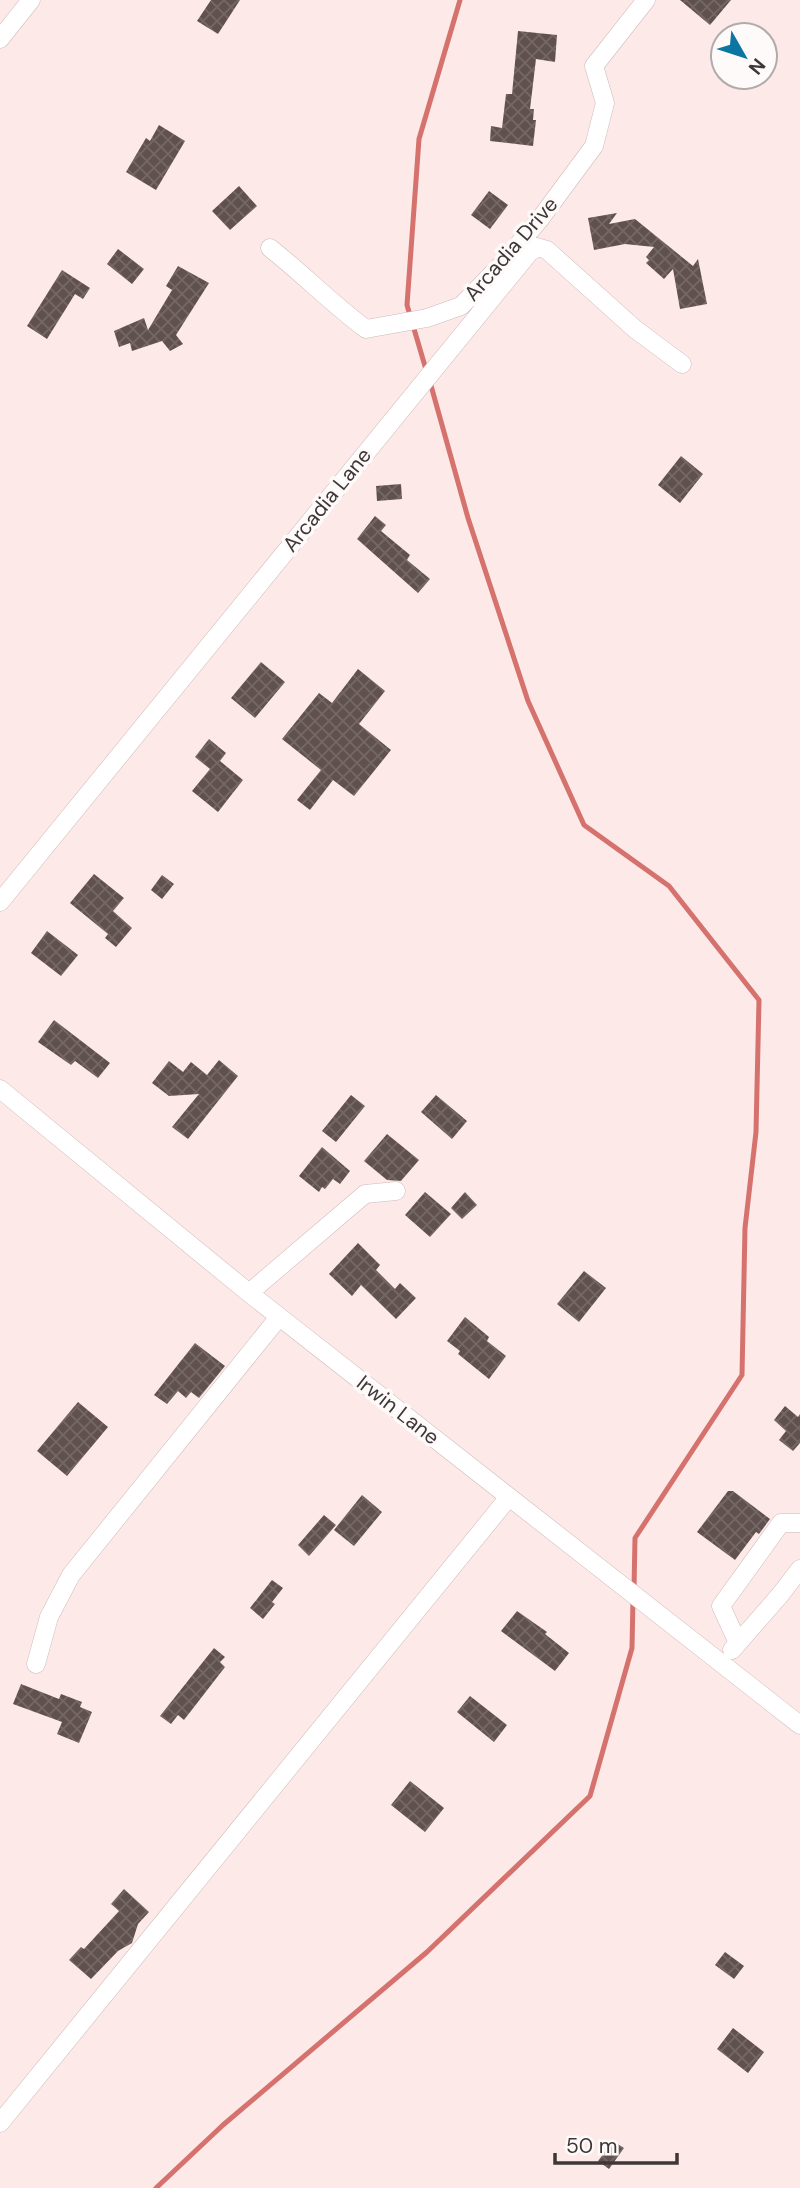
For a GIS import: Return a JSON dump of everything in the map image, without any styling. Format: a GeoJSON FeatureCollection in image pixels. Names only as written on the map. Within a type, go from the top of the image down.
{"type":"FeatureCollection","features":[{"type":"Feature","properties":{"kind":"street"},"geometry":{"type":"LineString","coordinates":[[0,39],[31,0]]}},
{"type":"Feature","properties":{"kind":"street","name":"Arcadia Drive"},"geometry":{"type":"LineString","coordinates":[[270,248],[366,329],[427,318],[461,306],[540,219],[594,146],[605,103],[594,66],[646,0]]}},
{"type":"Feature","properties":{"kind":"street","name":"Arcadia Lane"},"geometry":{"type":"LineString","coordinates":[[0,902],[529,253],[537,247],[547,250],[635,329],[682,364]]}},
{"type":"Feature","properties":{"kind":"street","name":"Irwin Lane"},"geometry":{"type":"LineString","coordinates":[[0,1089],[279,1317],[800,1725]]}},
{"type":"Feature","properties":{"kind":"street"},"geometry":{"type":"LineString","coordinates":[[249,1293],[365,1194],[396,1191]]}},
{"type":"Feature","properties":{"kind":"street"},"geometry":{"type":"LineString","coordinates":[[36,1664],[48,1617],[71,1575],[279,1317]]}},
{"type":"Feature","properties":{"kind":"street"},"geometry":{"type":"LineString","coordinates":[[0,2123],[509,1497]]}},
{"type":"Feature","properties":{"kind":"street"},"geometry":{"type":"LineString","coordinates":[[738,1643],[721,1606],[781,1523],[800,1523]]}},
{"type":"Feature","properties":{"kind":"street"},"geometry":{"type":"LineString","coordinates":[[720,1663],[800,1569]]}},
{"type":"Feature","properties":{"kind":"building"},"geometry":{"type":"Polygon","coordinates":[[[211,0],[240,0],[218,34],[197,21],[211,0]]]}},
{"type":"Feature","properties":{"kind":"building"},"geometry":{"type":"Polygon","coordinates":[[[680,0],[731,0],[713,21],[709,21],[709,24],[680,0]]]}},
{"type":"Feature","properties":{"kind":"building"},"geometry":{"type":"Polygon","coordinates":[[[518,31],[557,35],[555,62],[536,59],[530,109],[534,109],[533,120],[536,120],[533,146],[490,141],[491,126],[502,128],[506,94],[512,94],[518,31]]]}},
{"type":"Feature","properties":{"kind":"building"},"geometry":{"type":"Polygon","coordinates":[[[159,125],[185,141],[156,190],[126,172],[146,138],[150,141],[159,125]]]}},
{"type":"Feature","properties":{"kind":"building"},"geometry":{"type":"Polygon","coordinates":[[[239,186],[257,206],[230,230],[212,211],[239,186]]]}},
{"type":"Feature","properties":{"kind":"building"},"geometry":{"type":"Polygon","coordinates":[[[489,191],[508,205],[490,229],[471,215],[489,191]]]}},
{"type":"Feature","properties":{"kind":"building"},"geometry":{"type":"Polygon","coordinates":[[[617,213],[609,224],[635,219],[693,266],[698,259],[707,304],[680,309],[673,269],[664,279],[646,263],[649,260],[646,257],[654,247],[625,244],[594,250],[588,218],[617,213]]]}},
{"type":"Feature","properties":{"kind":"building"},"geometry":{"type":"Polygon","coordinates":[[[118,249],[144,269],[132,284],[107,264],[118,249]]]}},
{"type":"Feature","properties":{"kind":"building"},"geometry":{"type":"Polygon","coordinates":[[[178,266],[209,283],[176,335],[183,344],[170,351],[162,341],[132,351],[130,343],[119,347],[114,331],[144,318],[148,330],[172,290],[166,286],[178,266]]]}},
{"type":"Feature","properties":{"kind":"building"},"geometry":{"type":"Polygon","coordinates":[[[62,270],[90,288],[83,299],[75,294],[47,339],[27,326],[62,270]]]}},
{"type":"Feature","properties":{"kind":"building"},"geometry":{"type":"Polygon","coordinates":[[[681,456],[703,474],[680,503],[658,485],[681,456]]]}},
{"type":"Feature","properties":{"kind":"building"},"geometry":{"type":"Polygon","coordinates":[[[401,484],[402,499],[377,501],[376,486],[401,484]]]}},
{"type":"Feature","properties":{"kind":"building"},"geometry":{"type":"Polygon","coordinates":[[[375,516],[386,525],[381,531],[410,555],[407,560],[430,579],[418,593],[357,539],[375,516]]]}},
{"type":"Feature","properties":{"kind":"building"},"geometry":{"type":"Polygon","coordinates":[[[261,662],[285,682],[255,718],[231,698],[261,662]]]}},
{"type":"Feature","properties":{"kind":"building"},"geometry":{"type":"Polygon","coordinates":[[[358,669],[385,691],[359,724],[391,750],[354,796],[333,780],[310,810],[297,800],[321,770],[282,739],[319,693],[332,703],[358,669]]]}},
{"type":"Feature","properties":{"kind":"building"},"geometry":{"type":"Polygon","coordinates":[[[209,739],[226,753],[220,761],[243,780],[218,812],[192,791],[210,769],[195,757],[209,739]]]}},
{"type":"Feature","properties":{"kind":"building"},"geometry":{"type":"Polygon","coordinates":[[[94,874],[124,898],[113,911],[132,928],[116,947],[105,938],[108,934],[70,903],[94,874]]]}},
{"type":"Feature","properties":{"kind":"building"},"geometry":{"type":"Polygon","coordinates":[[[162,875],[174,884],[162,899],[151,890],[162,875]]]}},
{"type":"Feature","properties":{"kind":"building"},"geometry":{"type":"Polygon","coordinates":[[[47,931],[78,955],[61,976],[31,953],[47,931]]]}},
{"type":"Feature","properties":{"kind":"building"},"geometry":{"type":"Polygon","coordinates":[[[54,1020],[110,1063],[98,1078],[75,1061],[71,1065],[38,1042],[54,1020]]]}},
{"type":"Feature","properties":{"kind":"building"},"geometry":{"type":"Polygon","coordinates":[[[219,1060],[238,1076],[188,1139],[172,1127],[199,1094],[169,1096],[152,1083],[169,1061],[183,1072],[191,1062],[207,1075],[219,1060]]]}},
{"type":"Feature","properties":{"kind":"building"},"geometry":{"type":"Polygon","coordinates":[[[351,1095],[365,1106],[336,1142],[322,1131],[351,1095]]]}},
{"type":"Feature","properties":{"kind":"building"},"geometry":{"type":"Polygon","coordinates":[[[436,1095],[467,1121],[452,1139],[421,1112],[436,1095]]]}},
{"type":"Feature","properties":{"kind":"building"},"geometry":{"type":"Polygon","coordinates":[[[387,1134],[419,1160],[401,1181],[387,1180],[364,1161],[387,1134]]]}},
{"type":"Feature","properties":{"kind":"building"},"geometry":{"type":"Polygon","coordinates":[[[322,1147],[350,1171],[340,1184],[333,1179],[319,1192],[299,1176],[322,1147]]]}},
{"type":"Feature","properties":{"kind":"building"},"geometry":{"type":"Polygon","coordinates":[[[425,1192],[451,1214],[430,1237],[405,1215],[425,1192]]]}},
{"type":"Feature","properties":{"kind":"building"},"geometry":{"type":"Polygon","coordinates":[[[465,1192],[477,1205],[462,1219],[451,1208],[465,1192]]]}},
{"type":"Feature","properties":{"kind":"building"},"geometry":{"type":"Polygon","coordinates":[[[358,1243],[380,1265],[376,1270],[395,1289],[400,1283],[416,1298],[396,1319],[361,1285],[352,1296],[329,1274],[358,1243]]]}},
{"type":"Feature","properties":{"kind":"building"},"geometry":{"type":"Polygon","coordinates":[[[584,1271],[606,1288],[579,1322],[557,1304],[584,1271]]]}},
{"type":"Feature","properties":{"kind":"building"},"geometry":{"type":"Polygon","coordinates":[[[465,1317],[489,1337],[487,1341],[506,1356],[489,1379],[458,1354],[460,1351],[447,1341],[465,1317]]]}},
{"type":"Feature","properties":{"kind":"building"},"geometry":{"type":"Polygon","coordinates":[[[195,1343],[225,1366],[199,1398],[191,1392],[186,1398],[178,1391],[167,1404],[154,1395],[195,1343]]]}},
{"type":"Feature","properties":{"kind":"building"},"geometry":{"type":"Polygon","coordinates":[[[78,1402],[108,1427],[67,1476],[37,1451],[78,1402]]]}},
{"type":"Feature","properties":{"kind":"building"},"geometry":{"type":"Polygon","coordinates":[[[785,1406],[798,1417],[800,1414],[800,1443],[793,1451],[779,1440],[786,1431],[774,1420],[785,1406]]]}},
{"type":"Feature","properties":{"kind":"building"},"geometry":{"type":"Polygon","coordinates":[[[728,1491],[733,1491],[770,1519],[759,1534],[756,1532],[735,1560],[697,1532],[728,1491]]]}},
{"type":"Feature","properties":{"kind":"building"},"geometry":{"type":"Polygon","coordinates":[[[362,1495],[382,1512],[354,1546],[334,1530],[362,1495]]]}},
{"type":"Feature","properties":{"kind":"building"},"geometry":{"type":"Polygon","coordinates":[[[324,1515],[336,1525],[309,1556],[298,1545],[324,1515]]]}},
{"type":"Feature","properties":{"kind":"building"},"geometry":{"type":"Polygon","coordinates":[[[272,1580],[283,1588],[263,1619],[250,1608],[272,1580]]]}},
{"type":"Feature","properties":{"kind":"building"},"geometry":{"type":"Polygon","coordinates":[[[517,1611],[547,1632],[545,1634],[569,1653],[555,1671],[501,1631],[517,1611]]]}},
{"type":"Feature","properties":{"kind":"building"},"geometry":{"type":"Polygon","coordinates":[[[214,1648],[225,1657],[220,1662],[225,1667],[184,1720],[178,1715],[171,1724],[160,1716],[214,1648]]]}},
{"type":"Feature","properties":{"kind":"building"},"geometry":{"type":"Polygon","coordinates":[[[21,1684],[59,1699],[61,1694],[82,1702],[80,1707],[92,1712],[79,1743],[57,1734],[62,1722],[13,1704],[21,1684]]]}},
{"type":"Feature","properties":{"kind":"building"},"geometry":{"type":"Polygon","coordinates":[[[470,1696],[507,1725],[494,1742],[457,1712],[470,1696]]]}},
{"type":"Feature","properties":{"kind":"building"},"geometry":{"type":"Polygon","coordinates":[[[410,1781],[444,1808],[425,1832],[391,1805],[410,1781]]]}},
{"type":"Feature","properties":{"kind":"building"},"geometry":{"type":"Polygon","coordinates":[[[124,1889],[149,1912],[138,1924],[132,1943],[118,1951],[91,1979],[69,1960],[81,1947],[84,1949],[119,1911],[111,1904],[124,1889]]]}},
{"type":"Feature","properties":{"kind":"building"},"geometry":{"type":"Polygon","coordinates":[[[725,1952],[744,1966],[734,1979],[715,1965],[725,1952]]]}},
{"type":"Feature","properties":{"kind":"building"},"geometry":{"type":"Polygon","coordinates":[[[733,2028],[764,2052],[748,2073],[717,2049],[733,2028]]]}},
{"type":"Feature","properties":{"kind":"building"},"geometry":{"type":"Polygon","coordinates":[[[613,2141],[624,2148],[609,2169],[598,2161],[613,2141]]]}},
{"type":"Feature","properties":{"kind":"waterway"},"geometry":{"type":"LineString","coordinates":[[427,373],[407,305],[419,139],[460,0]]}},
{"type":"Feature","properties":{"kind":"waterway"},"geometry":{"type":"LineString","coordinates":[[430,382],[468,518],[528,701],[584,825],[669,886],[759,1000],[756,1132],[745,1228],[742,1375],[635,1538],[634,1589]]}},
{"type":"Feature","properties":{"kind":"waterway"},"geometry":{"type":"LineString","coordinates":[[156,2188],[223,2125],[427,1952],[590,1796],[632,1648],[633,1599]]}}]}
